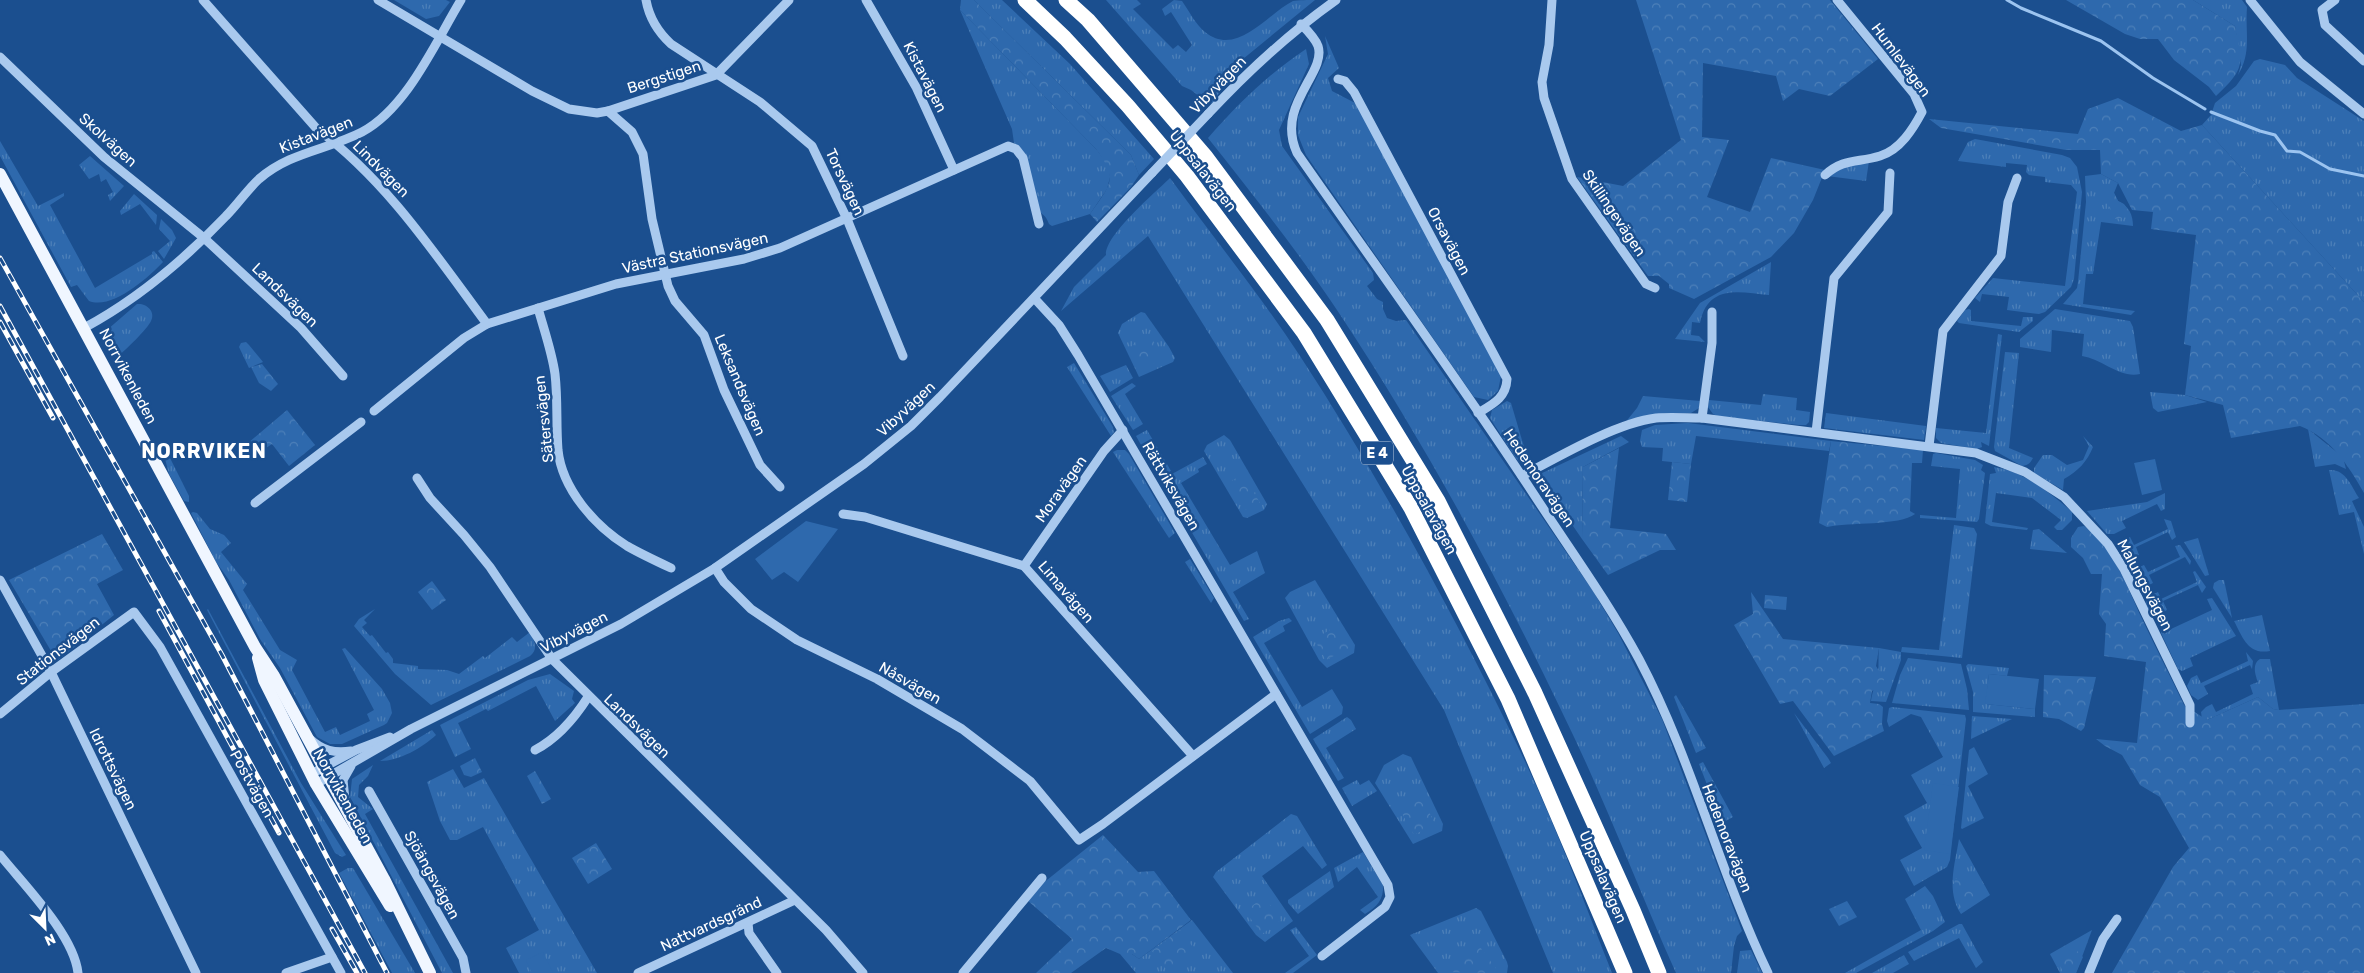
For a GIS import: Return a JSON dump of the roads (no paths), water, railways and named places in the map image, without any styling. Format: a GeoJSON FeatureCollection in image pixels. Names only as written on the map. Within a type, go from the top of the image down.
{"type":"FeatureCollection","features":[{"type":"Feature","properties":{"kind":"highway","name":"Uppsalavägen"},"geometry":{"type":"LineString","coordinates":[[1024,0],[1066,38],[1134,113],[1187,176],[1304,333],[1411,508],[1503,690],[1625,973]]}},
{"type":"Feature","properties":{"kind":"highway","name":"Uppsalavägen"},"geometry":{"type":"LineString","coordinates":[[1066,0],[1100,34],[1206,157],[1327,320],[1428,485],[1535,693],[1633,910],[1659,973]]}},
{"type":"Feature","properties":{"kind":"main road","name":"Norrvikenleden"},"geometry":{"type":"LineString","coordinates":[[0,174],[255,648],[274,676],[306,736],[319,776],[350,817],[384,879],[430,973]]}},
{"type":"Feature","properties":{"kind":"main road","name":"Norrvikenleden"},"geometry":{"type":"LineString","coordinates":[[255,648],[264,680],[319,776],[358,857],[419,953]]}},
{"type":"Feature","properties":{"kind":"street","name":"Lindvägen"},"geometry":{"type":"LineString","coordinates":[[203,0],[317,129],[336,143],[404,210],[487,324]]}},
{"type":"Feature","properties":{"kind":"street"},"geometry":{"type":"LineString","coordinates":[[378,0],[532,91],[569,109],[597,113],[608,111]]}},
{"type":"Feature","properties":{"kind":"street","name":"Kistavägen"},"geometry":{"type":"LineString","coordinates":[[84,328],[111,314],[147,288],[204,238],[258,180],[278,164],[297,155],[336,143],[362,132],[378,122],[393,108],[407,90],[461,0]]}},
{"type":"Feature","properties":{"kind":"street","name":"Torsvägen"},"geometry":{"type":"LineString","coordinates":[[646,0],[650,14],[661,34],[682,53],[700,62],[760,102],[812,146],[847,219],[903,356]]}},
{"type":"Feature","properties":{"kind":"street","name":"Bergstigen"},"geometry":{"type":"LineString","coordinates":[[608,111],[716,74],[789,0]]}},
{"type":"Feature","properties":{"kind":"street","name":"Kistavägen"},"geometry":{"type":"LineString","coordinates":[[866,0],[916,86],[954,170]]}},
{"type":"Feature","properties":{"kind":"street","name":"Vibyvägen"},"geometry":{"type":"LineString","coordinates":[[319,776],[354,764],[411,729],[620,624],[715,568],[864,464],[910,426],[1035,299],[1152,173],[1264,57],[1301,24],[1336,0]]}},
{"type":"Feature","properties":{"kind":"street","name":"Skillingevägen"},"geometry":{"type":"LineString","coordinates":[[1552,0],[1549,45],[1542,82],[1544,98],[1572,179],[1646,284],[1655,288]]}},
{"type":"Feature","properties":{"kind":"street","name":"Humlevägen"},"geometry":{"type":"LineString","coordinates":[[1825,175],[1837,164],[1878,156],[1892,150],[1902,142],[1922,112],[1914,94],[1837,0]]}},
{"type":"Feature","properties":{"kind":"street"},"geometry":{"type":"LineString","coordinates":[[2250,0],[2300,62],[2364,114]]}},
{"type":"Feature","properties":{"kind":"street"},"geometry":{"type":"LineString","coordinates":[[2335,0],[2322,10],[2325,26],[2364,61]]}},
{"type":"Feature","properties":{"kind":"street","name":"Hedemoravägen"},"geometry":{"type":"LineString","coordinates":[[1301,24],[1314,39],[1319,52],[1315,66],[1292,118],[1292,142],[1297,153],[1522,476],[1598,589],[1640,661],[1666,716],[1748,932],[1768,973]]}},
{"type":"Feature","properties":{"kind":"street","name":"Skolvägen"},"geometry":{"type":"LineString","coordinates":[[0,57],[104,157],[204,238]]}},
{"type":"Feature","properties":{"kind":"street","name":"Orsavägen"},"geometry":{"type":"LineString","coordinates":[[1338,79],[1344,81],[1354,92],[1508,379],[1507,388],[1502,397],[1478,414]]}},
{"type":"Feature","properties":{"kind":"street","name":"Leksandsvägen"},"geometry":{"type":"LineString","coordinates":[[608,111],[632,132],[643,154],[652,219],[665,274],[675,301],[704,335],[724,390],[760,465],[780,487]]}},
{"type":"Feature","properties":{"kind":"street","name":"Västra Stationsvägen"},"geometry":{"type":"LineString","coordinates":[[374,411],[464,338],[487,324],[616,284],[744,259],[780,248],[1008,146],[1016,149],[1023,158],[1038,224]]}},
{"type":"Feature","properties":{"kind":"street"},"geometry":{"type":"LineString","coordinates":[[1816,432],[1834,278],[1888,212],[1890,173]]}},
{"type":"Feature","properties":{"kind":"street"},"geometry":{"type":"LineString","coordinates":[[1929,446],[1943,331],[2001,256],[2008,202],[2017,178]]}},
{"type":"Feature","properties":{"kind":"street","name":"Landsvägen"},"geometry":{"type":"LineString","coordinates":[[204,238],[301,328],[343,376]]}},
{"type":"Feature","properties":{"kind":"street","name":"Rättviksvägen"},"geometry":{"type":"LineString","coordinates":[[1035,299],[1059,325],[1123,430],[1390,890],[1389,902],[1385,907],[1322,956]]}},
{"type":"Feature","properties":{"kind":"street","name":"Sätersvägen"},"geometry":{"type":"LineString","coordinates":[[538,308],[554,372],[558,405],[558,452],[569,485],[580,504],[612,534],[627,546],[671,568]]}},
{"type":"Feature","properties":{"kind":"street"},"geometry":{"type":"LineString","coordinates":[[1702,418],[1712,343],[1712,312]]}},
{"type":"Feature","properties":{"kind":"street","name":"Malungsvägen"},"geometry":{"type":"LineString","coordinates":[[1522,476],[1633,423],[1656,418],[1702,418],[1976,453],[2025,472],[2064,497],[2096,529],[2118,557],[2138,597],[2190,705],[2190,723]]}},
{"type":"Feature","properties":{"kind":"street"},"geometry":{"type":"LineString","coordinates":[[255,503],[361,422]]}},
{"type":"Feature","properties":{"kind":"street","name":"Moravägen"},"geometry":{"type":"LineString","coordinates":[[1024,566],[1104,451],[1123,430]]}},
{"type":"Feature","properties":{"kind":"street","name":"Landsvägen"},"geometry":{"type":"LineString","coordinates":[[417,478],[430,498],[490,567],[552,659],[588,697],[826,930],[863,973]]}},
{"type":"Feature","properties":{"kind":"street","name":"Limavägen"},"geometry":{"type":"LineString","coordinates":[[843,514],[864,517],[1024,566],[1193,756]]}},
{"type":"Feature","properties":{"kind":"street","name":"Nåsvägen"},"geometry":{"type":"LineString","coordinates":[[715,568],[724,582],[751,609],[798,640],[876,679],[962,729],[1030,781],[1079,840],[1193,756]]}},
{"type":"Feature","properties":{"kind":"street","name":"Idrottsvägen"},"geometry":{"type":"LineString","coordinates":[[0,580],[51,672],[196,973]]}},
{"type":"Feature","properties":{"kind":"street","name":"Stationsvägen"},"geometry":{"type":"LineString","coordinates":[[0,714],[51,672],[134,612]]}},
{"type":"Feature","properties":{"kind":"street","name":"Postvägen"},"geometry":{"type":"LineString","coordinates":[[134,612],[160,647],[341,973]]}},
{"type":"Feature","properties":{"kind":"street"},"geometry":{"type":"LineString","coordinates":[[1193,756],[1276,694]]}},
{"type":"Feature","properties":{"kind":"street"},"geometry":{"type":"LineString","coordinates":[[535,750],[550,742],[578,713],[588,697]]}},
{"type":"Feature","properties":{"kind":"street","name":"Vibyvägen"},"geometry":{"type":"LineString","coordinates":[[319,776],[356,750],[411,729]]}},
{"type":"Feature","properties":{"kind":"street"},"geometry":{"type":"LineString","coordinates":[[306,736],[322,749],[330,751],[356,750]]}},
{"type":"Feature","properties":{"kind":"street"},"geometry":{"type":"LineString","coordinates":[[350,817],[342,784],[345,774],[354,764]]}},
{"type":"Feature","properties":{"kind":"street","name":"Sjöängsvägen"},"geometry":{"type":"LineString","coordinates":[[369,791],[463,958],[466,973]]}},
{"type":"Feature","properties":{"kind":"street"},"geometry":{"type":"LineString","coordinates":[[0,855],[65,936],[78,965],[78,973]]}},
{"type":"Feature","properties":{"kind":"street"},"geometry":{"type":"LineString","coordinates":[[963,973],[1042,878]]}},
{"type":"Feature","properties":{"kind":"street","name":"Nattvardsgränd"},"geometry":{"type":"LineString","coordinates":[[638,973],[795,900]]}},
{"type":"Feature","properties":{"kind":"street"},"geometry":{"type":"LineString","coordinates":[[2089,973],[2103,939],[2117,919]]}},
{"type":"Feature","properties":{"kind":"street"},"geometry":{"type":"LineString","coordinates":[[748,923],[749,933],[777,973]]}},
{"type":"Feature","properties":{"kind":"street"},"geometry":{"type":"LineString","coordinates":[[286,973],[332,956]]}},
{"type":"Feature","properties":{"kind":"waterway"},"geometry":{"type":"LineString","coordinates":[[2007,0],[2021,8],[2101,41],[2153,78],[2205,109]]}},
{"type":"Feature","properties":{"kind":"waterway"},"geometry":{"type":"LineString","coordinates":[[2211,112],[2275,135],[2287,151],[2300,152],[2330,169],[2364,176]]}},
{"type":"Feature","properties":{"kind":"railway"},"geometry":{"type":"LineString","coordinates":[[0,258],[222,655],[387,973]]}},
{"type":"Feature","properties":{"kind":"railway"},"geometry":{"type":"LineString","coordinates":[[0,306],[365,973]]}},
{"type":"Feature","properties":{"kind":"railway"},"geometry":{"type":"LineString","coordinates":[[0,322],[53,418]]}},
{"type":"Feature","properties":{"kind":"railway"},"geometry":{"type":"LineString","coordinates":[[159,611],[279,833]]}},
{"type":"Feature","properties":{"kind":"railway"},"geometry":{"type":"LineString","coordinates":[[332,929],[357,973]]}},
{"type":"Feature","properties":{"kind":"district","name":"NORRVIKEN"},"geometry":{"type":"Point","coordinates":[204,451]}}]}
